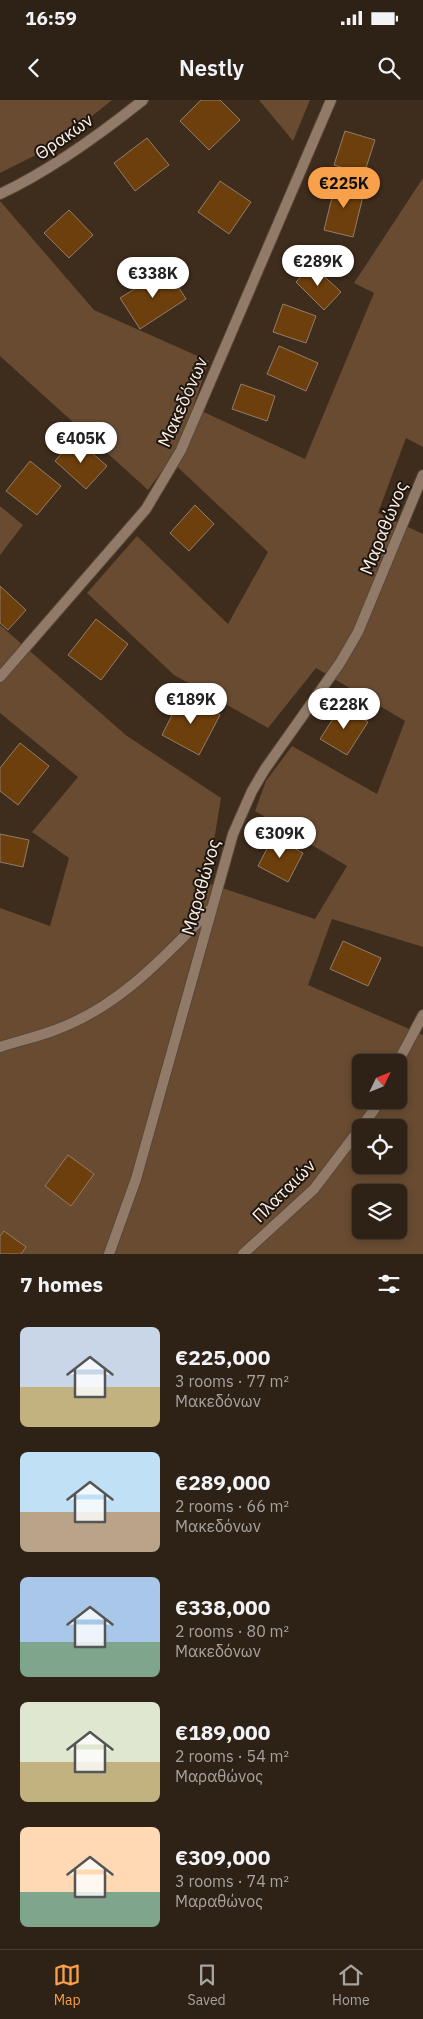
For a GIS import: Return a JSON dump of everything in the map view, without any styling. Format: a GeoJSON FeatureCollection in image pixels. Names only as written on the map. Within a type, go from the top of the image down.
{"type":"FeatureCollection","features":[{"type":"Feature","properties":{"kind":"street","name":"Θρακών"},"geometry":{"type":"LineString","coordinates":[[0,194],[31,180],[83,145],[143,100]]}},
{"type":"Feature","properties":{"kind":"street","name":"Μακεδόνων"},"geometry":{"type":"LineString","coordinates":[[0,677],[146,509],[181,450],[331,100]]}},
{"type":"Feature","properties":{"kind":"street","name":"Μαραθώνος"},"geometry":{"type":"LineString","coordinates":[[109,1254],[136,1179],[234,834],[252,791],[275,754],[340,663],[358,632],[423,475]]}},
{"type":"Feature","properties":{"kind":"street"},"geometry":{"type":"LineString","coordinates":[[0,1047],[55,1030],[95,1011],[115,998],[148,973],[212,908]]}},
{"type":"Feature","properties":{"kind":"street"},"geometry":{"type":"LineString","coordinates":[[402,1054],[423,1015]]}},
{"type":"Feature","properties":{"kind":"street","name":"Πλαταιών"},"geometry":{"type":"LineString","coordinates":[[243,1254],[314,1189],[374,1109]]}},
{"type":"Feature","properties":{"kind":"shaded area"},"geometry":{"type":"Polygon","coordinates":[[[0,100],[112,100],[56,145],[0,173],[0,100]]]}},
{"type":"Feature","properties":{"kind":"shaded area"},"geometry":{"type":"Polygon","coordinates":[[[259,100],[310,100],[293,141],[259,100]]]}},
{"type":"Feature","properties":{"kind":"shaded area"},"geometry":{"type":"Polygon","coordinates":[[[423,178],[423,447],[406,438],[378,513],[423,534],[423,947],[332,919],[308,985],[423,1035],[423,1254],[0,1254],[0,908],[50,926],[69,858],[32,832],[78,777],[0,713],[0,625],[127,736],[221,798],[207,883],[315,919],[347,866],[255,811],[266,781],[292,746],[377,794],[405,721],[316,668],[268,728],[174,675],[87,593],[137,536],[228,624],[268,552],[170,460],[148,490],[0,356],[0,201],[94,310],[209,361],[193,407],[305,459],[374,293],[354,283],[423,178]]]}},
{"type":"Feature","properties":{"kind":"shaded area"},"geometry":{"type":"Polygon","coordinates":[[[0,506],[23,525],[0,555],[0,506]]]}},
{"type":"Feature","properties":{"kind":"building"},"geometry":{"type":"Polygon","coordinates":[[[201,100],[220,100],[240,120],[209,150],[180,121],[201,100]]]}},
{"type":"Feature","properties":{"kind":"building"},"geometry":{"type":"Polygon","coordinates":[[[345,131],[375,140],[364,174],[334,165],[345,131]]]}},
{"type":"Feature","properties":{"kind":"building"},"geometry":{"type":"Polygon","coordinates":[[[147,138],[169,165],[135,191],[114,163],[147,138]]]}},
{"type":"Feature","properties":{"kind":"building"},"geometry":{"type":"Polygon","coordinates":[[[220,181],[251,202],[229,234],[198,212],[220,181]]]}},
{"type":"Feature","properties":{"kind":"building"},"geometry":{"type":"Polygon","coordinates":[[[336,181],[365,188],[353,237],[324,230],[336,181]]]}},
{"type":"Feature","properties":{"kind":"building"},"geometry":{"type":"Polygon","coordinates":[[[69,210],[93,235],[69,258],[44,233],[69,210]]]}},
{"type":"Feature","properties":{"kind":"building"},"geometry":{"type":"Polygon","coordinates":[[[312,265],[341,292],[324,310],[296,282],[312,265]]]}},
{"type":"Feature","properties":{"kind":"building"},"geometry":{"type":"Polygon","coordinates":[[[167,269],[186,299],[140,329],[120,298],[167,269]]]}},
{"type":"Feature","properties":{"kind":"building"},"geometry":{"type":"Polygon","coordinates":[[[283,304],[316,316],[306,343],[273,332],[283,304]]]}},
{"type":"Feature","properties":{"kind":"building"},"geometry":{"type":"Polygon","coordinates":[[[279,346],[318,363],[306,391],[267,374],[279,346]]]}},
{"type":"Feature","properties":{"kind":"building"},"geometry":{"type":"Polygon","coordinates":[[[241,384],[275,396],[267,421],[232,409],[241,384]]]}},
{"type":"Feature","properties":{"kind":"building"},"geometry":{"type":"Polygon","coordinates":[[[75,438],[107,466],[86,489],[55,461],[75,438]]]}},
{"type":"Feature","properties":{"kind":"building"},"geometry":{"type":"Polygon","coordinates":[[[30,461],[61,486],[37,515],[6,491],[30,461]]]}},
{"type":"Feature","properties":{"kind":"building"},"geometry":{"type":"Polygon","coordinates":[[[195,505],[214,524],[189,551],[170,533],[195,505]]]}},
{"type":"Feature","properties":{"kind":"building"},"geometry":{"type":"Polygon","coordinates":[[[0,586],[26,610],[8,630],[0,623],[0,586]]]}},
{"type":"Feature","properties":{"kind":"building"},"geometry":{"type":"Polygon","coordinates":[[[96,619],[128,644],[101,680],[68,655],[96,619]]]}},
{"type":"Feature","properties":{"kind":"building"},"geometry":{"type":"Polygon","coordinates":[[[182,695],[220,715],[199,755],[162,735],[182,695]]]}},
{"type":"Feature","properties":{"kind":"building"},"geometry":{"type":"Polygon","coordinates":[[[342,705],[368,722],[347,755],[320,739],[342,705]]]}},
{"type":"Feature","properties":{"kind":"building"},"geometry":{"type":"Polygon","coordinates":[[[20,743],[49,766],[18,805],[0,791],[0,768],[20,743]]]}},
{"type":"Feature","properties":{"kind":"building"},"geometry":{"type":"Polygon","coordinates":[[[0,834],[29,840],[23,867],[0,862],[0,834]]]}},
{"type":"Feature","properties":{"kind":"building"},"geometry":{"type":"Polygon","coordinates":[[[273,837],[303,853],[288,882],[258,866],[273,837]]]}},
{"type":"Feature","properties":{"kind":"building"},"geometry":{"type":"Polygon","coordinates":[[[343,941],[381,958],[368,986],[330,969],[343,941]]]}},
{"type":"Feature","properties":{"kind":"building"},"geometry":{"type":"Polygon","coordinates":[[[68,1155],[94,1174],[71,1206],[45,1186],[68,1155]]]}},
{"type":"Feature","properties":{"kind":"building"},"geometry":{"type":"Polygon","coordinates":[[[4,1231],[26,1247],[21,1254],[0,1254],[0,1236],[4,1231]]]}}]}
